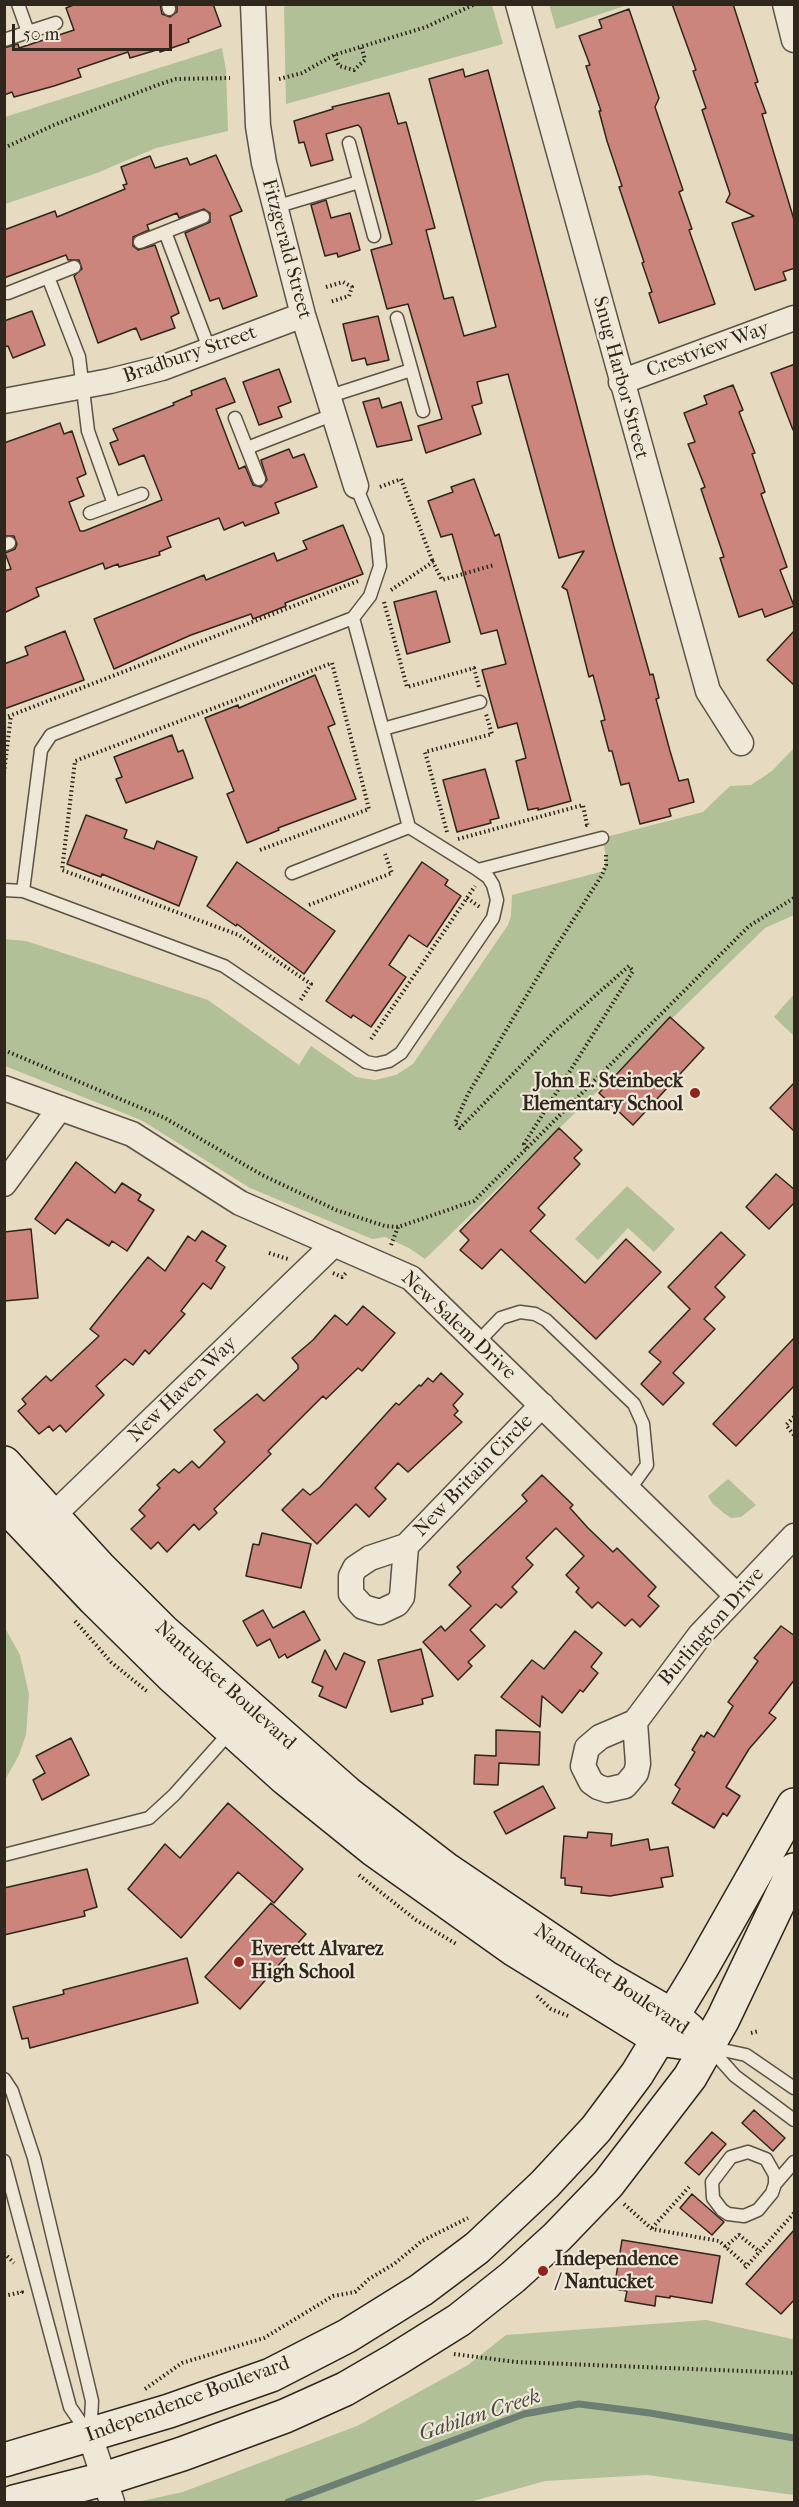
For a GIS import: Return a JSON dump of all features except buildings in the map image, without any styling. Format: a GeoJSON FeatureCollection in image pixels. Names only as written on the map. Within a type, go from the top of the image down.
{"type":"FeatureCollection","features":[{"type":"Feature","properties":{"kind":"street","name":"Fitzgerald Street"},"geometry":{"type":"LineString","coordinates":[[253,4],[258,126],[275,207],[303,315],[356,486]]}},
{"type":"Feature","properties":{"kind":"street","name":"Snug Harbor Street"},"geometry":{"type":"LineString","coordinates":[[518,4],[708,691],[741,743]]}},
{"type":"Feature","properties":{"kind":"street"},"geometry":{"type":"LineString","coordinates":[[785,4],[795,40]]}},
{"type":"Feature","properties":{"kind":"street","name":"Bradbury Street"},"geometry":{"type":"LineString","coordinates":[[4,401],[135,376],[210,351],[303,315]]}},
{"type":"Feature","properties":{"kind":"street","name":"Crestview Way"},"geometry":{"type":"LineString","coordinates":[[621,382],[795,318]]}},
{"type":"Feature","properties":{"kind":"street","name":"New Salem Drive"},"geometry":{"type":"LineString","coordinates":[[4,1088],[132,1134],[240,1203],[411,1278],[736,1595]]}},
{"type":"Feature","properties":{"kind":"street"},"geometry":{"type":"LineString","coordinates":[[4,1184],[60,1108]]}},
{"type":"Feature","properties":{"kind":"street","name":"New Haven Way"},"geometry":{"type":"LineString","coordinates":[[42,1526],[334,1244]]}},
{"type":"Feature","properties":{"kind":"street","name":"New Britain Circle"},"geometry":{"type":"LineString","coordinates":[[406,1546],[542,1405]]}},
{"type":"Feature","properties":{"kind":"street","name":"Nantucket Boulevard"},"geometry":{"type":"LineString","coordinates":[[4,1463],[42,1526]]}},
{"type":"Feature","properties":{"kind":"street","name":"Nantucket Boulevard"},"geometry":{"type":"LineString","coordinates":[[4,1504],[42,1526],[163,1631],[240,1720],[347,1793],[447,1870],[605,1977],[666,2027],[708,2047]]}},
{"type":"Feature","properties":{"kind":"street","name":"Burlington Drive"},"geometry":{"type":"LineString","coordinates":[[635,1722],[674,1667],[736,1595],[795,1536]]}},
{"type":"Feature","properties":{"kind":"street","name":"Independence Boulevard"},"geometry":{"type":"LineString","coordinates":[[4,2460],[169,2411],[271,2375],[347,2336],[421,2290],[477,2248],[545,2184],[596,2129],[637,2074],[795,1805]]}},
{"type":"Feature","properties":{"kind":"street"},"geometry":{"type":"LineString","coordinates":[[14,2502],[108,2491],[345,2389],[459,2320],[557,2237],[608,2184],[675,2098],[708,2047],[795,1870]]}},
{"type":"Feature","properties":{"kind":"street"},"geometry":{"type":"LineString","coordinates":[[90,2436],[108,2491]]}},
{"type":"Feature","properties":{"kind":"lane"},"geometry":{"type":"LineString","coordinates":[[18,4],[28,32]]}},
{"type":"Feature","properties":{"kind":"lane"},"geometry":{"type":"LineString","coordinates":[[4,40],[56,23]]}},
{"type":"Feature","properties":{"kind":"lane"},"geometry":{"type":"LineString","coordinates":[[349,143],[374,236]]}},
{"type":"Feature","properties":{"kind":"lane"},"geometry":{"type":"LineString","coordinates":[[275,207],[359,182]]}},
{"type":"Feature","properties":{"kind":"lane"},"geometry":{"type":"LineString","coordinates":[[140,242],[203,217]]}},
{"type":"Feature","properties":{"kind":"lane"},"geometry":{"type":"LineString","coordinates":[[165,232],[210,351]]}},
{"type":"Feature","properties":{"kind":"lane"},"geometry":{"type":"LineString","coordinates":[[8,293],[74,267]]}},
{"type":"Feature","properties":{"kind":"lane"},"geometry":{"type":"LineString","coordinates":[[48,277],[79,357],[92,444],[114,504]]}},
{"type":"Feature","properties":{"kind":"lane"},"geometry":{"type":"LineString","coordinates":[[397,318],[423,411]]}},
{"type":"Feature","properties":{"kind":"lane"},"geometry":{"type":"LineString","coordinates":[[247,448],[330,406],[411,370]]}},
{"type":"Feature","properties":{"kind":"lane"},"geometry":{"type":"LineString","coordinates":[[235,418],[260,479]]}},
{"type":"Feature","properties":{"kind":"lane"},"geometry":{"type":"LineString","coordinates":[[23,891],[41,750],[51,735],[353,618],[370,597],[380,566],[377,537],[356,486]]}},
{"type":"Feature","properties":{"kind":"lane"},"geometry":{"type":"LineString","coordinates":[[90,513],[141,494]]}},
{"type":"Feature","properties":{"kind":"lane"},"geometry":{"type":"LineString","coordinates":[[4,890],[23,891],[224,966],[366,1062],[382,1064],[396,1057],[494,918],[497,900],[493,885],[478,870],[410,827],[353,618]]}},
{"type":"Feature","properties":{"kind":"lane"},"geometry":{"type":"LineString","coordinates":[[384,729],[480,702]]}},
{"type":"Feature","properties":{"kind":"lane"},"geometry":{"type":"LineString","coordinates":[[292,873],[410,827]]}},
{"type":"Feature","properties":{"kind":"lane"},"geometry":{"type":"LineString","coordinates":[[478,870],[602,838]]}},
{"type":"Feature","properties":{"kind":"lane"},"geometry":{"type":"LineString","coordinates":[[478,1342],[501,1318],[520,1312],[535,1314],[546,1320],[634,1404],[643,1424],[647,1465],[629,1490]]}},
{"type":"Feature","properties":{"kind":"lane"},"geometry":{"type":"LineString","coordinates":[[4,1855],[149,1818],[174,1795],[240,1720]]}},
{"type":"Feature","properties":{"kind":"lane"},"geometry":{"type":"LineString","coordinates":[[708,2047],[746,2055],[795,2088]]}},
{"type":"Feature","properties":{"kind":"lane"},"geometry":{"type":"LineString","coordinates":[[708,2047],[735,2076],[795,2120]]}},
{"type":"Feature","properties":{"kind":"lane"},"geometry":{"type":"LineString","coordinates":[[4,2079],[12,2091],[34,2158],[92,2401],[90,2436]]}},
{"type":"Feature","properties":{"kind":"lane"},"geometry":{"type":"LineString","coordinates":[[775,2184],[775,2175],[766,2159],[748,2152],[730,2157],[716,2174],[712,2190],[713,2198],[728,2214],[744,2216],[758,2210],[772,2193],[775,2184],[795,2163]]}},
{"type":"Feature","properties":{"kind":"lane"},"geometry":{"type":"LineString","coordinates":[[4,2161],[70,2407],[90,2436]]}},
{"type":"Feature","properties":{"kind":"path"},"geometry":{"type":"LineString","coordinates":[[279,79],[302,73],[334,55],[362,45],[426,27],[475,4]]}},
{"type":"Feature","properties":{"kind":"path"},"geometry":{"type":"LineString","coordinates":[[334,55],[339,66],[354,70],[364,60],[362,45]]}},
{"type":"Feature","properties":{"kind":"path"},"geometry":{"type":"LineString","coordinates":[[4,148],[54,125],[160,84],[176,80],[230,78]]}},
{"type":"Feature","properties":{"kind":"path"},"geometry":{"type":"LineString","coordinates":[[326,287],[346,282],[352,287],[349,296],[330,302]]}},
{"type":"Feature","properties":{"kind":"path"},"geometry":{"type":"LineString","coordinates":[[380,487],[401,479],[433,562]]}},
{"type":"Feature","properties":{"kind":"path"},"geometry":{"type":"LineString","coordinates":[[4,718],[362,580]]}},
{"type":"Feature","properties":{"kind":"path"},"geometry":{"type":"LineString","coordinates":[[261,850],[369,809],[332,663],[75,761],[62,870],[239,935],[311,984],[292,1013]]}},
{"type":"Feature","properties":{"kind":"path"},"geometry":{"type":"LineString","coordinates":[[4,772],[11,715]]}},
{"type":"Feature","properties":{"kind":"path"},"geometry":{"type":"LineString","coordinates":[[527,1148],[524,1144],[633,971],[629,966],[555,1031],[460,1128],[455,1123],[468,1094],[552,953],[602,875],[606,856],[602,838]]}},
{"type":"Feature","properties":{"kind":"path"},"geometry":{"type":"LineString","coordinates":[[309,904],[392,873],[385,854],[395,850]]}},
{"type":"Feature","properties":{"kind":"path"},"geometry":{"type":"LineString","coordinates":[[371,1039],[475,886],[466,880]]}},
{"type":"Feature","properties":{"kind":"path"},"geometry":{"type":"LineString","coordinates":[[4,1050],[165,1118],[262,1175],[328,1206],[385,1226],[398,1227],[474,1201],[749,926],[795,898]]}},
{"type":"Feature","properties":{"kind":"path"},"geometry":{"type":"LineString","coordinates":[[392,1245],[398,1227]]}},
{"type":"Feature","properties":{"kind":"path"},"geometry":{"type":"LineString","coordinates":[[795,1417],[786,1425],[795,1435]]}},
{"type":"Feature","properties":{"kind":"path"},"geometry":{"type":"LineString","coordinates":[[354,1870],[416,1920],[465,1948]]}},
{"type":"Feature","properties":{"kind":"path"},"geometry":{"type":"LineString","coordinates":[[531,1990],[546,2006],[572,2017]]}},
{"type":"Feature","properties":{"kind":"path"},"geometry":{"type":"LineString","coordinates":[[751,2033],[759,2031]]}},
{"type":"Feature","properties":{"kind":"path"},"geometry":{"type":"LineString","coordinates":[[652,2229],[689,2187]]}},
{"type":"Feature","properties":{"kind":"path"},"geometry":{"type":"LineString","coordinates":[[622,2201],[652,2229],[719,2241],[746,2267],[795,2213]]}},
{"type":"Feature","properties":{"kind":"path"},"geometry":{"type":"LineString","coordinates":[[142,2391],[182,2363],[264,2338],[333,2296],[355,2292],[369,2279],[394,2264],[422,2241],[472,2216]]}},
{"type":"Feature","properties":{"kind":"path"},"geometry":{"type":"LineString","coordinates":[[725,2247],[739,2235],[760,2252]]}},
{"type":"Feature","properties":{"kind":"path"},"geometry":{"type":"LineString","coordinates":[[4,2296],[22,2292]]}},
{"type":"Feature","properties":{"kind":"path"},"geometry":{"type":"LineString","coordinates":[[448,2353],[516,2362],[795,2373]]}},
{"type":"Feature","properties":{"kind":"green space"},"geometry":{"type":"Polygon","coordinates":[[[549,4],[627,4],[627,5],[556,29],[549,4]]]}},
{"type":"Feature","properties":{"kind":"green space"},"geometry":{"type":"Polygon","coordinates":[[[290,5],[492,5],[503,44],[286,104],[284,7],[290,5]]]}},
{"type":"Feature","properties":{"kind":"green space"},"geometry":{"type":"Polygon","coordinates":[[[222,48],[226,70],[228,131],[156,148],[97,173],[5,204],[5,117],[222,48]]]}},
{"type":"Feature","properties":{"kind":"green space"},"geometry":{"type":"Polygon","coordinates":[[[794,748],[794,915],[765,928],[425,1259],[409,1248],[385,1237],[372,1239],[250,1188],[141,1120],[5,1066],[4,939],[26,941],[208,1000],[299,1065],[311,1046],[356,1077],[375,1080],[396,1075],[413,1064],[508,925],[512,895],[604,871],[606,856],[602,838],[703,812],[730,786],[751,785],[772,771],[794,748]]]}},
{"type":"Feature","properties":{"kind":"green space"},"geometry":{"type":"Polygon","coordinates":[[[794,994],[794,1036],[774,1017],[794,994]]]}},
{"type":"Feature","properties":{"kind":"green space"},"geometry":{"type":"Polygon","coordinates":[[[627,1186],[675,1229],[654,1252],[628,1228],[598,1260],[575,1239],[627,1186]]]}},
{"type":"Feature","properties":{"kind":"green space"},"geometry":{"type":"Polygon","coordinates":[[[728,1479],[756,1505],[741,1517],[731,1518],[712,1503],[708,1496],[728,1479]]]}},
{"type":"Feature","properties":{"kind":"green space"},"geometry":{"type":"Polygon","coordinates":[[[5,1628],[20,1655],[29,1694],[26,1735],[19,1755],[5,1780],[5,1628]]]}},
{"type":"Feature","properties":{"kind":"green space"},"geometry":{"type":"Polygon","coordinates":[[[706,2320],[792,2339],[794,2336],[794,2495],[647,2475],[545,2481],[470,2502],[137,2502],[183,2492],[357,2426],[468,2365],[506,2335],[706,2320]]]}},
{"type":"Feature","properties":{"kind":"waterway","name":"Gabilan Creek"},"geometry":{"type":"LineString","coordinates":[[288,2502],[524,2414],[579,2404],[650,2413],[794,2438]]}},
{"type":"Feature","properties":{"kind":"place","name":"John E. Steinbeck Elementary School"},"geometry":{"type":"Point","coordinates":[695,1093]}},
{"type":"Feature","properties":{"kind":"place","name":"Everett Alvarez High School"},"geometry":{"type":"Point","coordinates":[239,1962]}},
{"type":"Feature","properties":{"kind":"place","name":"Independence / Nantucket"},"geometry":{"type":"Point","coordinates":[543,2271]}}]}
